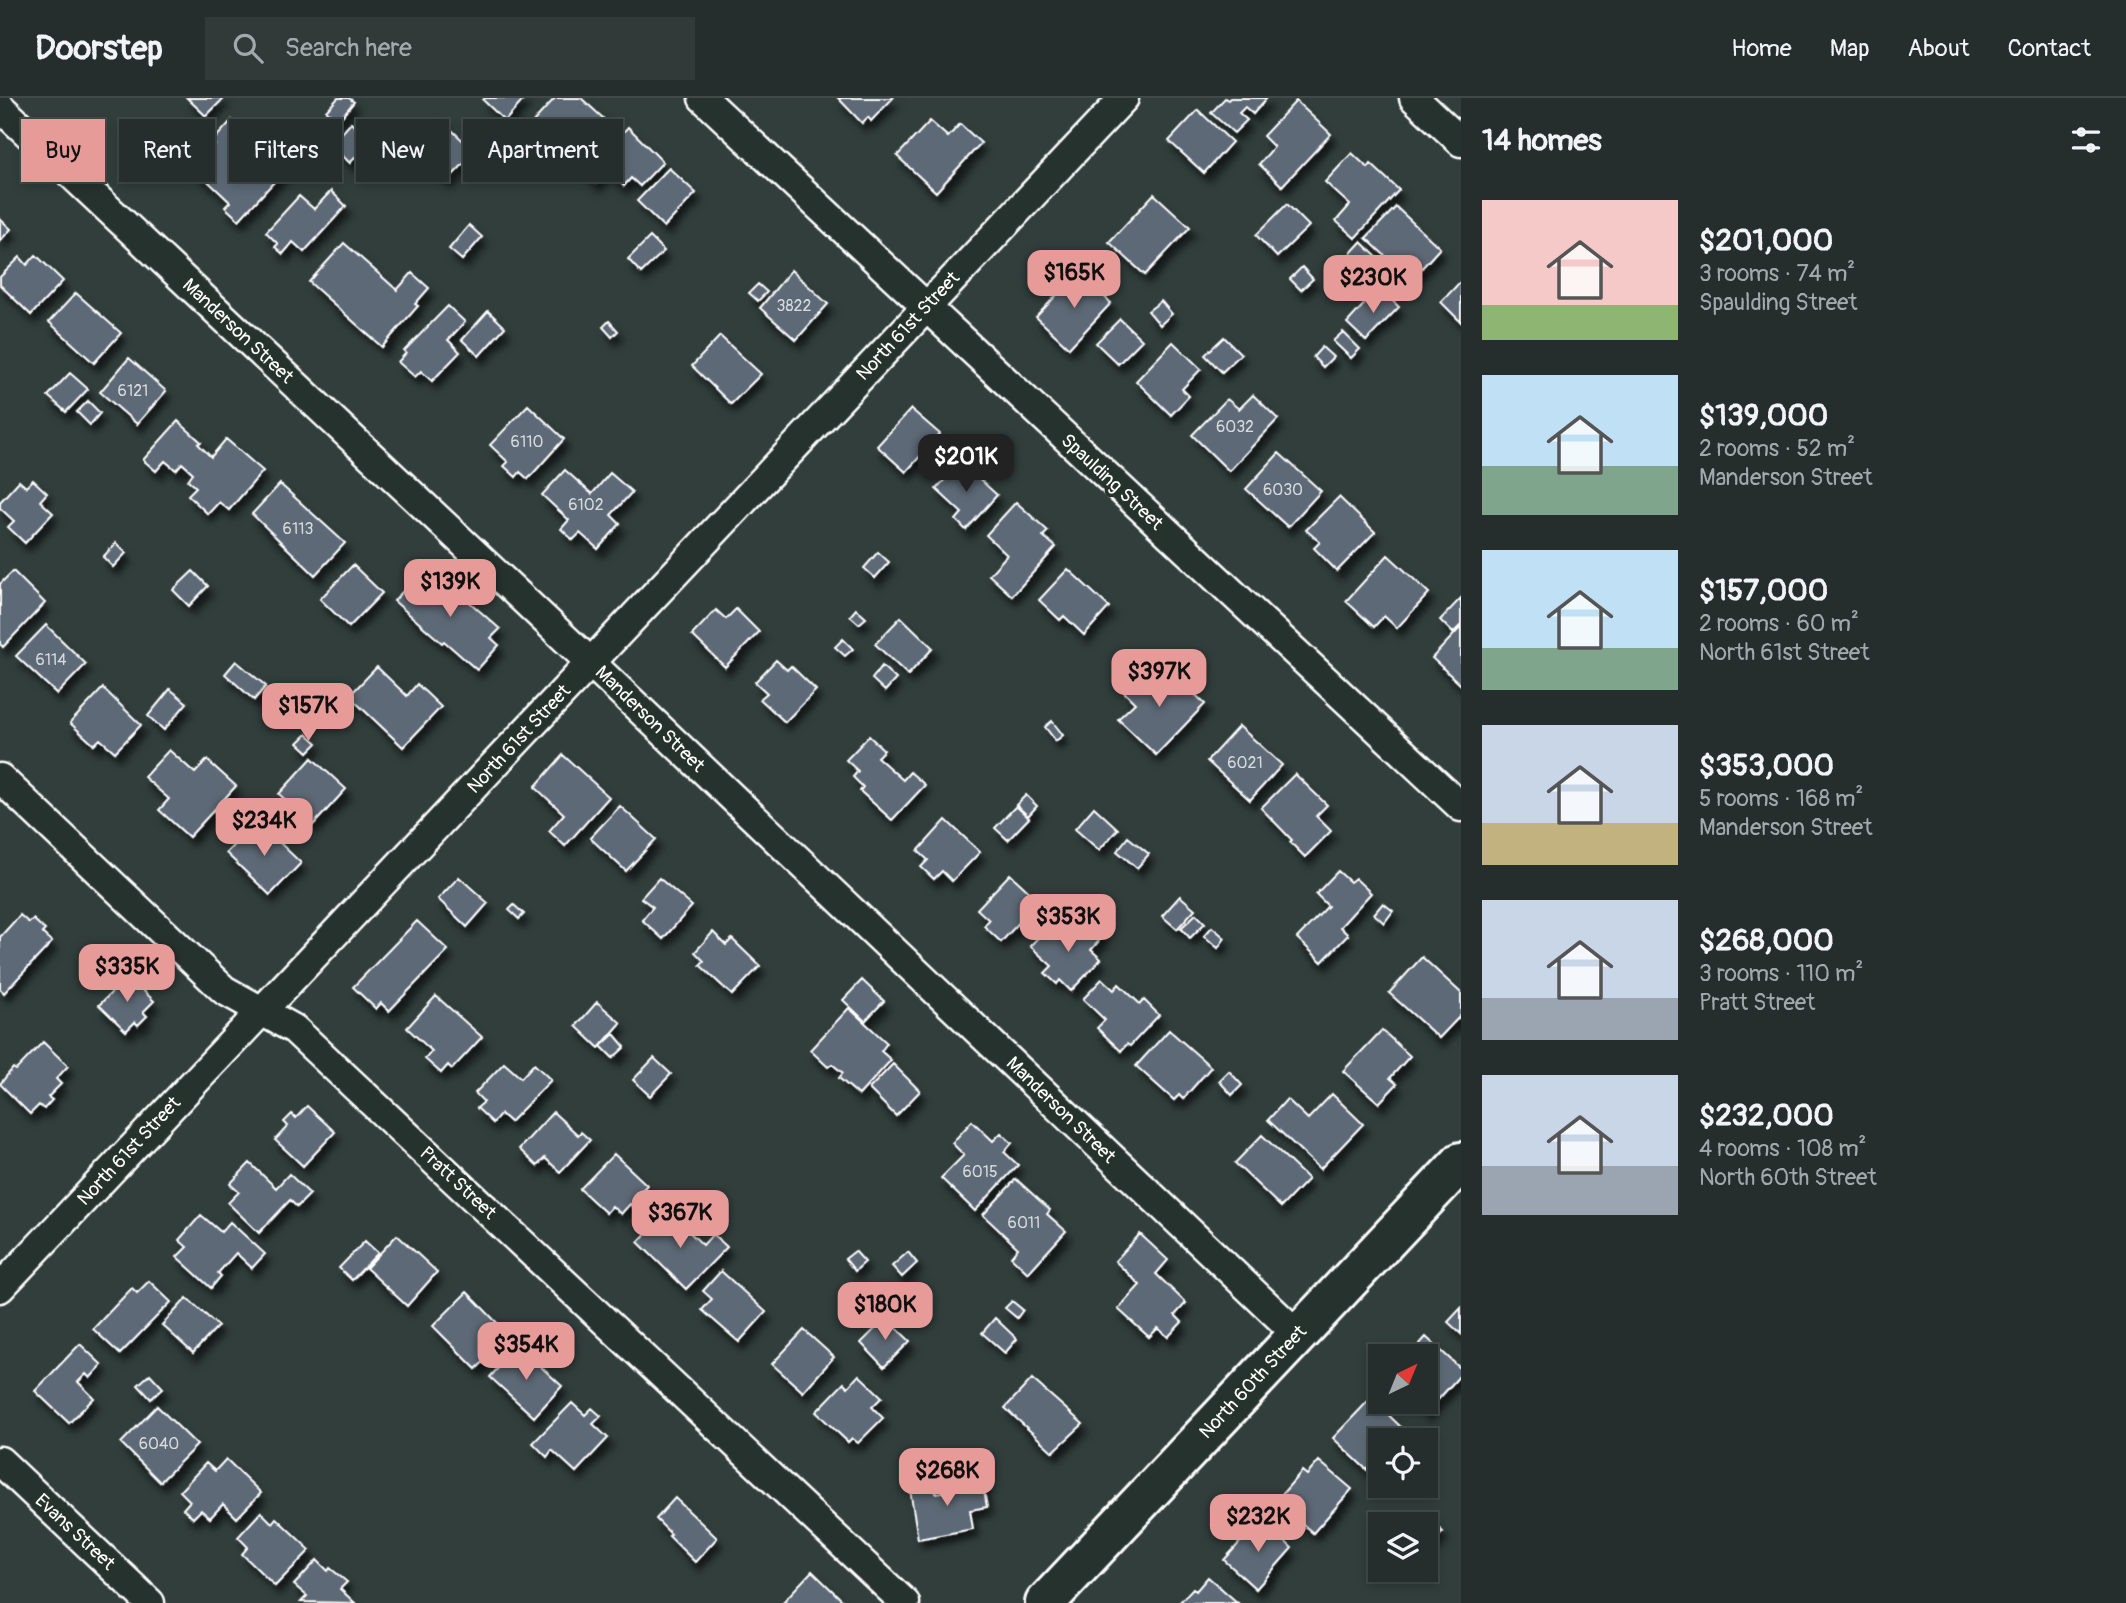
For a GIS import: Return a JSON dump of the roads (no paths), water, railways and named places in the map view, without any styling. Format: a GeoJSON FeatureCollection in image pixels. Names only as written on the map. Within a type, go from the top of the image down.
{"type":"FeatureCollection","features":[{"type":"Feature","properties":{"kind":"main road","name":"North 60th Street"},"geometry":{"type":"LineString","coordinates":[[1045,1603],[1461,1162]]}},
{"type":"Feature","properties":{"kind":"street","name":"Spaulding Street"},"geometry":{"type":"LineString","coordinates":[[703,98],[1461,807]]}},
{"type":"Feature","properties":{"kind":"street","name":"North 61st Street"},"geometry":{"type":"LineString","coordinates":[[0,1288],[1124,98]]}},
{"type":"Feature","properties":{"kind":"street"},"geometry":{"type":"LineString","coordinates":[[1414,98],[1461,142]]}},
{"type":"Feature","properties":{"kind":"street","name":"Manderson Street"},"geometry":{"type":"LineString","coordinates":[[0,107],[591,663],[1298,1335]]}},
{"type":"Feature","properties":{"kind":"street","name":"Pratt Street"},"geometry":{"type":"LineString","coordinates":[[0,778],[224,990],[294,1029],[905,1603]]}},
{"type":"Feature","properties":{"kind":"street","name":"Evans Street"},"geometry":{"type":"LineString","coordinates":[[0,1461],[149,1603]]}}]}
